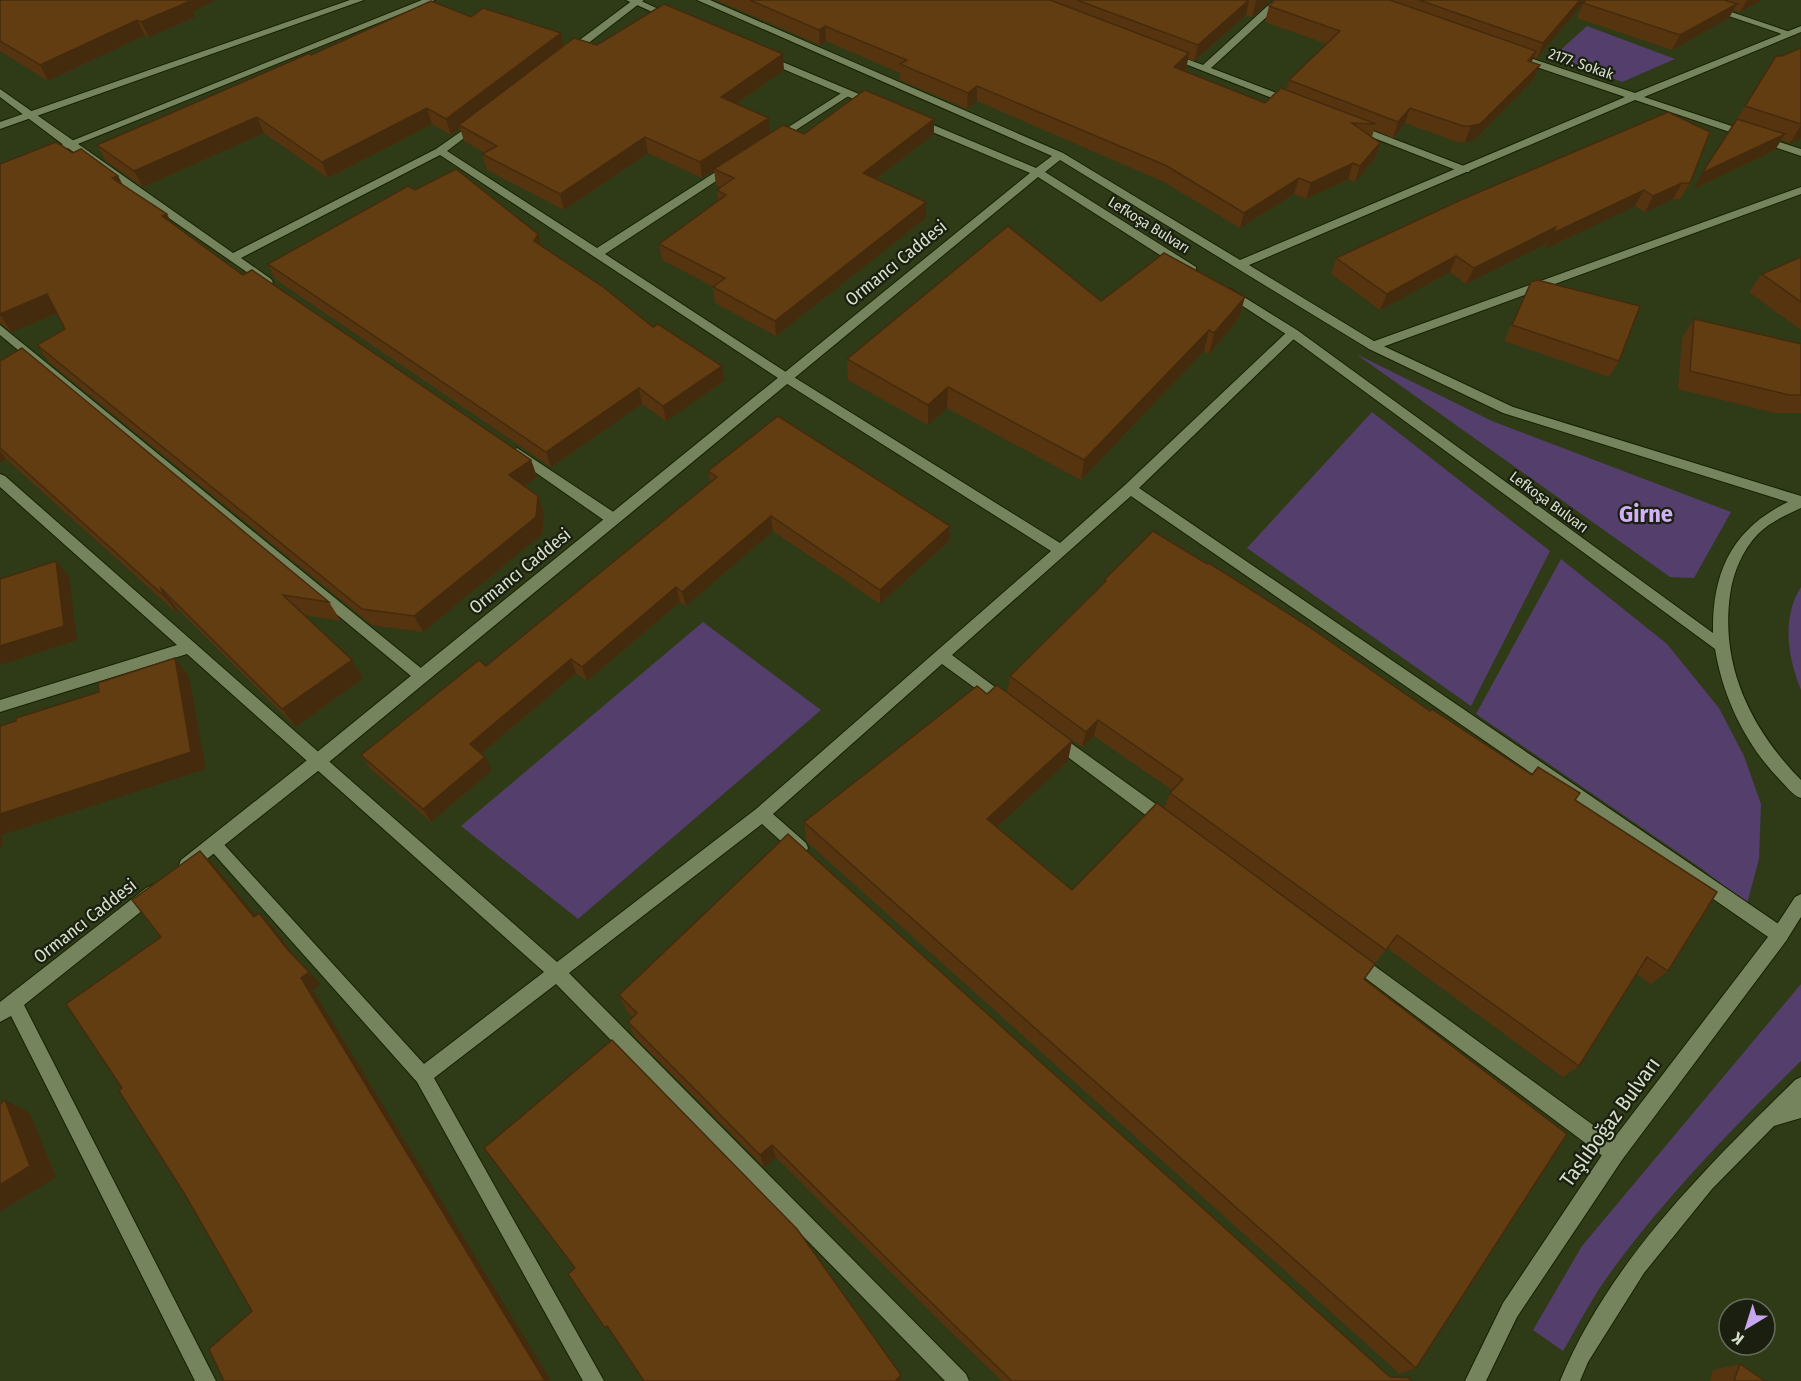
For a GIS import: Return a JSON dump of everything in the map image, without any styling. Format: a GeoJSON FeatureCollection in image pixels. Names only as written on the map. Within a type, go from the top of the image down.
{"type":"FeatureCollection","features":[{"type":"Feature","properties":{"kind":"street"},"geometry":{"type":"LineString","coordinates":[[0,126],[359,0]]}},
{"type":"Feature","properties":{"kind":"street"},"geometry":{"type":"LineString","coordinates":[[30,160],[430,0]]}},
{"type":"Feature","properties":{"kind":"street","name":"Lefkoşa Bulvarı"},"geometry":{"type":"LineString","coordinates":[[702,0],[1059,155],[1373,346],[1508,410],[1801,501]]}},
{"type":"Feature","properties":{"kind":"street"},"geometry":{"type":"LineString","coordinates":[[1204,69],[1280,0]]}},
{"type":"Feature","properties":{"kind":"street"},"geometry":{"type":"LineString","coordinates":[[1686,0],[1796,32]]}},
{"type":"Feature","properties":{"kind":"street"},"geometry":{"type":"LineString","coordinates":[[561,59],[635,1],[689,24]]}},
{"type":"Feature","properties":{"kind":"street"},"geometry":{"type":"LineString","coordinates":[[1241,264],[1632,98],[1796,32]]}},
{"type":"Feature","properties":{"kind":"street","name":"Lefkoşa Bulvarı"},"geometry":{"type":"LineString","coordinates":[[752,52],[1039,173],[1293,333],[1719,645]]}},
{"type":"Feature","properties":{"kind":"street"},"geometry":{"type":"LineString","coordinates":[[1161,53],[1302,107]]}},
{"type":"Feature","properties":{"kind":"street","name":"2177. Sokak"},"geometry":{"type":"LineString","coordinates":[[1509,55],[1801,153]]}},
{"type":"Feature","properties":{"kind":"street"},"geometry":{"type":"LineString","coordinates":[[0,92],[69,144],[281,292]]}},
{"type":"Feature","properties":{"kind":"street"},"geometry":{"type":"LineString","coordinates":[[766,144],[846,93]]}},
{"type":"Feature","properties":{"kind":"street"},"geometry":{"type":"LineString","coordinates":[[232,258],[440,151],[487,116]]}},
{"type":"Feature","properties":{"kind":"street"},"geometry":{"type":"LineString","coordinates":[[1346,123],[1465,170]]}},
{"type":"Feature","properties":{"kind":"street"},"geometry":{"type":"LineString","coordinates":[[440,151],[785,377],[1060,550]]}},
{"type":"Feature","properties":{"kind":"street","name":"Ormancı Caddesi"},"geometry":{"type":"LineString","coordinates":[[177,873],[422,677],[785,377],[1059,155]]}},
{"type":"Feature","properties":{"kind":"street"},"geometry":{"type":"LineString","coordinates":[[596,254],[746,157]]}},
{"type":"Feature","properties":{"kind":"street"},"geometry":{"type":"LineString","coordinates":[[1373,346],[1801,190]]}},
{"type":"Feature","properties":{"kind":"street"},"geometry":{"type":"LineString","coordinates":[[0,329],[422,677]]}},
{"type":"Feature","properties":{"kind":"street"},"geometry":{"type":"LineString","coordinates":[[423,1076],[762,814],[1130,489],[1293,333]]}},
{"type":"Feature","properties":{"kind":"street"},"geometry":{"type":"LineString","coordinates":[[506,446],[614,519]]}},
{"type":"Feature","properties":{"kind":"street"},"geometry":{"type":"LineString","coordinates":[[0,479],[557,973],[959,1381]]}},
{"type":"Feature","properties":{"kind":"street"},"geometry":{"type":"LineString","coordinates":[[1130,489],[1780,935]]}},
{"type":"Feature","properties":{"kind":"street"},"geometry":{"type":"LineString","coordinates":[[1801,501],[1776,513],[1753,531],[1738,551],[1727,573],[1719,606],[1719,645],[1730,687],[1754,734],[1790,781],[1801,791]]}},
{"type":"Feature","properties":{"kind":"street"},"geometry":{"type":"LineString","coordinates":[[0,706],[190,647]]}},
{"type":"Feature","properties":{"kind":"street"},"geometry":{"type":"LineString","coordinates":[[941,655],[1018,712]]}},
{"type":"Feature","properties":{"kind":"street"},"geometry":{"type":"LineString","coordinates":[[1037,726],[1182,832]]}},
{"type":"Feature","properties":{"kind":"street"},"geometry":{"type":"LineString","coordinates":[[762,814],[815,862]]}},
{"type":"Feature","properties":{"kind":"street"},"geometry":{"type":"LineString","coordinates":[[214,844],[423,1076],[594,1381]]}},
{"type":"Feature","properties":{"kind":"street","name":"Ormancı Caddesi"},"geometry":{"type":"LineString","coordinates":[[7,1007],[159,887]]}},
{"type":"Feature","properties":{"kind":"street","name":"Taşlıboğaz Bulvarı"},"geometry":{"type":"LineString","coordinates":[[1475,1381],[1510,1310],[1615,1153],[1780,935],[1801,902]]}},
{"type":"Feature","properties":{"kind":"street"},"geometry":{"type":"LineString","coordinates":[[1336,946],[1615,1153]]}},
{"type":"Feature","properties":{"kind":"street"},"geometry":{"type":"LineString","coordinates":[[7,1007],[206,1381]]}},
{"type":"Feature","properties":{"kind":"street"},"geometry":{"type":"LineString","coordinates":[[1570,1381],[1581,1355],[1637,1266],[1705,1182],[1801,1086]]}},
{"type":"Feature","properties":{"kind":"street"},"geometry":{"type":"LineString","coordinates":[[1770,1118],[1801,1109]]}},
{"type":"Feature","properties":{"kind":"shaded area"},"geometry":{"type":"Polygon","coordinates":[[[1587,26],[1675,59],[1622,82],[1554,56],[1587,26]]]}},
{"type":"Feature","properties":{"kind":"shaded area"},"geometry":{"type":"Polygon","coordinates":[[[1356,354],[1492,421],[1731,512],[1694,578],[1670,577],[1356,354]]]}},
{"type":"Feature","properties":{"kind":"shaded area"},"geometry":{"type":"Polygon","coordinates":[[[1372,412],[1550,551],[1471,706],[1247,548],[1372,412]]]}},
{"type":"Feature","properties":{"kind":"shaded area"},"geometry":{"type":"Polygon","coordinates":[[[1561,559],[1667,644],[1719,708],[1744,756],[1761,804],[1759,859],[1747,904],[1702,869],[1476,714],[1561,559]]]}},
{"type":"Feature","properties":{"kind":"shaded area"},"geometry":{"type":"Polygon","coordinates":[[[1801,587],[1801,690],[1790,652],[1789,625],[1795,599],[1801,587]]]}},
{"type":"Feature","properties":{"kind":"shaded area"},"geometry":{"type":"Polygon","coordinates":[[[703,622],[821,710],[578,919],[461,826],[703,622]]]}},
{"type":"Feature","properties":{"kind":"shaded area"},"geometry":{"type":"Polygon","coordinates":[[[1801,984],[1801,1061],[1727,1136],[1656,1214],[1606,1279],[1563,1351],[1533,1330],[1582,1246],[1801,984]]]}},
{"type":"Feature","properties":{"kind":"building"},"geometry":{"type":"Polygon","coordinates":[[[0,0],[186,0],[188,2],[141,22],[137,20],[40,65],[0,41],[0,0]]]}},
{"type":"Feature","properties":{"kind":"building"},"geometry":{"type":"Polygon","coordinates":[[[750,0],[1050,0],[1189,53],[1174,67],[1265,103],[1281,88],[1376,124],[1352,123],[1380,143],[1360,166],[1353,163],[1311,183],[1299,178],[1244,213],[1167,166],[977,86],[968,93],[900,64],[907,60],[825,26],[819,30],[750,0]]]}},
{"type":"Feature","properties":{"kind":"building"},"geometry":{"type":"Polygon","coordinates":[[[1077,0],[1249,0],[1198,45],[1077,0]]]}},
{"type":"Feature","properties":{"kind":"building"},"geometry":{"type":"Polygon","coordinates":[[[1275,0],[1390,0],[1536,51],[1528,61],[1540,65],[1480,124],[1463,126],[1410,108],[1398,122],[1289,80],[1340,31],[1269,6],[1275,0]]]}},
{"type":"Feature","properties":{"kind":"building"},"geometry":{"type":"Polygon","coordinates":[[[1419,0],[1580,0],[1543,43],[1419,0]]]}},
{"type":"Feature","properties":{"kind":"building"},"geometry":{"type":"Polygon","coordinates":[[[1586,0],[1724,0],[1737,4],[1680,35],[1583,3],[1586,0]]]}},
{"type":"Feature","properties":{"kind":"building"},"geometry":{"type":"Polygon","coordinates":[[[431,1],[471,17],[483,8],[561,33],[446,119],[427,108],[322,162],[257,117],[134,171],[97,145],[310,53],[311,55],[431,1]]]}},
{"type":"Feature","properties":{"kind":"building"},"geometry":{"type":"Polygon","coordinates":[[[664,4],[783,54],[721,97],[769,118],[700,162],[645,137],[560,194],[482,154],[497,146],[459,125],[574,38],[597,45],[664,4]]]}},
{"type":"Feature","properties":{"kind":"building"},"geometry":{"type":"Polygon","coordinates":[[[1801,48],[1801,124],[1745,106],[1776,56],[1782,56],[1801,48]]]}},
{"type":"Feature","properties":{"kind":"building"},"geometry":{"type":"Polygon","coordinates":[[[865,90],[934,119],[863,173],[926,202],[775,321],[713,287],[725,278],[659,244],[726,195],[717,190],[734,178],[714,169],[783,125],[804,134],[865,90]]]}},
{"type":"Feature","properties":{"kind":"building"},"geometry":{"type":"Polygon","coordinates":[[[1668,112],[1710,132],[1690,183],[1682,183],[1653,196],[1644,190],[1553,233],[1556,227],[1474,268],[1456,256],[1387,294],[1336,258],[1463,199],[1668,112]]]}},
{"type":"Feature","properties":{"kind":"building"},"geometry":{"type":"Polygon","coordinates":[[[1737,119],[1785,134],[1702,173],[1737,119]]]}},
{"type":"Feature","properties":{"kind":"building"},"geometry":{"type":"Polygon","coordinates":[[[56,142],[73,153],[81,149],[118,176],[112,178],[167,214],[162,216],[243,275],[252,270],[531,460],[509,475],[538,496],[536,517],[414,616],[362,609],[37,345],[65,329],[47,294],[0,314],[0,164],[56,142]]]}},
{"type":"Feature","properties":{"kind":"building"},"geometry":{"type":"Polygon","coordinates":[[[456,169],[538,234],[534,241],[602,286],[653,327],[658,324],[722,366],[663,406],[639,388],[546,452],[268,264],[408,186],[415,190],[456,169]]]}},
{"type":"Feature","properties":{"kind":"building"},"geometry":{"type":"Polygon","coordinates":[[[1008,226],[1101,301],[1164,253],[1245,297],[1214,333],[1209,330],[1084,460],[948,387],[928,405],[847,359],[1008,226]]]}},
{"type":"Feature","properties":{"kind":"building"},"geometry":{"type":"Polygon","coordinates":[[[1801,257],[1801,302],[1762,274],[1801,257]]]}},
{"type":"Feature","properties":{"kind":"building"},"geometry":{"type":"Polygon","coordinates":[[[1537,280],[1640,306],[1619,361],[1512,325],[1531,282],[1537,280]]]}},
{"type":"Feature","properties":{"kind":"building"},"geometry":{"type":"Polygon","coordinates":[[[1694,319],[1801,344],[1801,395],[1789,395],[1690,371],[1694,319]]]}},
{"type":"Feature","properties":{"kind":"building"},"geometry":{"type":"Polygon","coordinates":[[[22,348],[329,602],[283,595],[352,660],[282,709],[161,588],[163,595],[0,448],[0,361],[22,348]]]}},
{"type":"Feature","properties":{"kind":"building"},"geometry":{"type":"Polygon","coordinates":[[[778,416],[950,526],[880,590],[771,516],[682,592],[676,587],[582,667],[571,659],[470,744],[485,757],[423,809],[361,755],[479,660],[486,666],[717,477],[708,471],[778,416]]]}},
{"type":"Feature","properties":{"kind":"building"},"geometry":{"type":"Polygon","coordinates":[[[1153,531],[1207,564],[1209,563],[1308,626],[1430,711],[1432,709],[1532,775],[1538,767],[1580,793],[1575,800],[1717,892],[1668,971],[1647,957],[1579,1066],[1397,935],[1386,950],[1170,793],[1183,779],[1098,720],[1086,732],[1010,676],[1153,531]]]}},
{"type":"Feature","properties":{"kind":"building"},"geometry":{"type":"Polygon","coordinates":[[[56,561],[64,626],[0,646],[0,579],[56,561]]]}},
{"type":"Feature","properties":{"kind":"building"},"geometry":{"type":"Polygon","coordinates":[[[175,658],[191,752],[0,814],[0,726],[16,721],[16,718],[99,692],[98,683],[175,658]]]}},
{"type":"Feature","properties":{"kind":"building"},"geometry":{"type":"Polygon","coordinates":[[[997,685],[1072,741],[987,819],[1072,890],[1157,803],[1375,964],[1364,979],[1567,1134],[1416,1368],[804,822],[977,686],[987,694],[997,685]]]}},
{"type":"Feature","properties":{"kind":"building"},"geometry":{"type":"Polygon","coordinates":[[[788,834],[1390,1377],[1411,1378],[1409,1381],[1012,1381],[772,1145],[760,1155],[628,1022],[637,1013],[619,995],[788,834]]]}},
{"type":"Feature","properties":{"kind":"building"},"geometry":{"type":"Polygon","coordinates":[[[200,851],[254,917],[259,913],[287,949],[309,972],[301,978],[545,1381],[224,1381],[209,1349],[252,1311],[184,1193],[119,1091],[122,1088],[66,1004],[161,937],[132,900],[200,851]]]}},
{"type":"Feature","properties":{"kind":"building"},"geometry":{"type":"Polygon","coordinates":[[[612,1040],[797,1229],[901,1375],[895,1381],[644,1381],[568,1274],[575,1268],[484,1148],[612,1040]]]}},
{"type":"Feature","properties":{"kind":"building"},"geometry":{"type":"Polygon","coordinates":[[[5,1100],[30,1166],[0,1185],[0,1104],[5,1100]]]}},
{"type":"Feature","properties":{"kind":"building"},"geometry":{"type":"Polygon","coordinates":[[[1740,1364],[1765,1381],[1734,1381],[1740,1364]]]}},
{"type":"Feature","properties":{"kind":"district","name":"Girne"},"geometry":{"type":"Point","coordinates":[1646,514]}}]}
